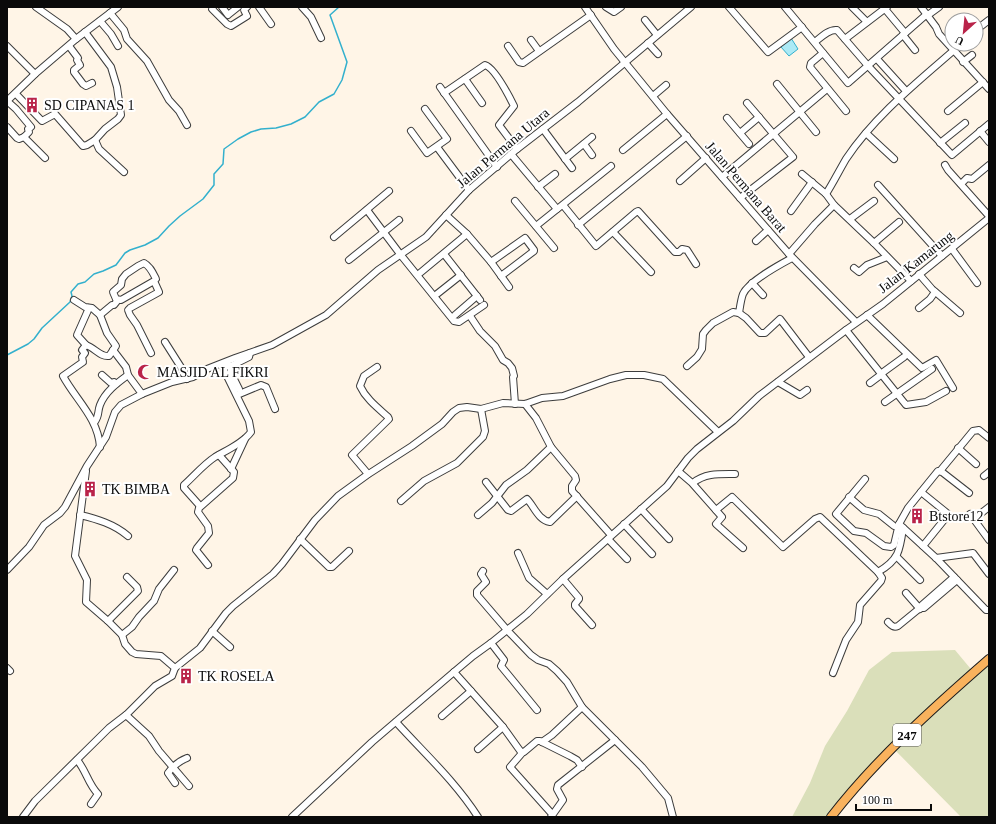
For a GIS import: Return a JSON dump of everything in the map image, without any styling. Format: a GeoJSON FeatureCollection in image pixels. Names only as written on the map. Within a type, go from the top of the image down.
{"type":"FeatureCollection","features":[{"type":"Feature","properties":{"kind":"main road","name":"247"},"geometry":{"type":"LineString","coordinates":[[831,817],[863,778],[944,699],[989,659]]}},
{"type":"Feature","properties":{"kind":"street"},"geometry":{"type":"LineString","coordinates":[[36,7],[67,29],[76,39]]}},
{"type":"Feature","properties":{"kind":"street"},"geometry":{"type":"LineString","coordinates":[[7,127],[17,138],[21,139],[29,132],[28,129],[31,126],[7,101],[16,94],[35,74],[76,39],[118,7]]}},
{"type":"Feature","properties":{"kind":"street"},"geometry":{"type":"LineString","coordinates":[[213,7],[212,9],[231,26],[247,16],[244,10],[246,7]]}},
{"type":"Feature","properties":{"kind":"street"},"geometry":{"type":"LineString","coordinates":[[222,7],[228,15],[238,7]]}},
{"type":"Feature","properties":{"kind":"street"},"geometry":{"type":"LineString","coordinates":[[259,7],[271,24]]}},
{"type":"Feature","properties":{"kind":"street"},"geometry":{"type":"LineString","coordinates":[[302,7],[311,17],[321,38]]}},
{"type":"Feature","properties":{"kind":"street"},"geometry":{"type":"LineString","coordinates":[[606,7],[614,12],[621,7]]}},
{"type":"Feature","properties":{"kind":"street","name":"Jalan Permana Utara"},"geometry":{"type":"LineString","coordinates":[[8,566],[28,547],[44,525],[66,507],[87,466],[106,437],[117,408],[142,394],[172,382],[187,379],[272,345],[316,322],[400,254],[426,237],[469,190],[691,7]]}},
{"type":"Feature","properties":{"kind":"street"},"geometry":{"type":"LineString","coordinates":[[730,7],[768,52],[802,27]]}},
{"type":"Feature","properties":{"kind":"street"},"geometry":{"type":"LineString","coordinates":[[785,7],[848,83],[869,67],[904,34],[937,8]]}},
{"type":"Feature","properties":{"kind":"street"},"geometry":{"type":"LineString","coordinates":[[852,7],[867,22]]}},
{"type":"Feature","properties":{"kind":"street"},"geometry":{"type":"LineString","coordinates":[[921,7],[944,40]]}},
{"type":"Feature","properties":{"kind":"street"},"geometry":{"type":"LineString","coordinates":[[845,39],[886,8],[915,50]]}},
{"type":"Feature","properties":{"kind":"street"},"geometry":{"type":"LineString","coordinates":[[508,46],[521,63],[539,51],[589,10]]}},
{"type":"Feature","properties":{"kind":"street","name":"Jalan Permana Barat"},"geometry":{"type":"LineString","coordinates":[[589,10],[624,62],[652,96],[790,256],[856,322]]}},
{"type":"Feature","properties":{"kind":"street"},"geometry":{"type":"LineString","coordinates":[[110,13],[124,30],[127,39],[147,61],[169,100],[179,110],[188,125]]}},
{"type":"Feature","properties":{"kind":"street"},"geometry":{"type":"LineString","coordinates":[[645,20],[657,35]]}},
{"type":"Feature","properties":{"kind":"street"},"geometry":{"type":"LineString","coordinates":[[100,21],[111,34],[118,46]]}},
{"type":"Feature","properties":{"kind":"street"},"geometry":{"type":"LineString","coordinates":[[815,42],[825,34],[835,29],[952,155],[989,124]]}},
{"type":"Feature","properties":{"kind":"street"},"geometry":{"type":"LineString","coordinates":[[16,94],[42,121],[55,114],[83,146],[87,146],[95,140],[105,129],[118,119],[120,114],[117,87],[111,67],[85,32]]}},
{"type":"Feature","properties":{"kind":"street"},"geometry":{"type":"LineString","coordinates":[[531,40],[539,51]]}},
{"type":"Feature","properties":{"kind":"street"},"geometry":{"type":"LineString","coordinates":[[648,43],[658,54]]}},
{"type":"Feature","properties":{"kind":"street"},"geometry":{"type":"LineString","coordinates":[[7,46],[35,74]]}},
{"type":"Feature","properties":{"kind":"street"},"geometry":{"type":"LineString","coordinates":[[69,46],[78,58],[77,60],[80,65],[74,70],[74,72],[82,84],[86,86],[92,84]]}},
{"type":"Feature","properties":{"kind":"street"},"geometry":{"type":"LineString","coordinates":[[823,52],[811,63],[810,67],[846,111]]}},
{"type":"Feature","properties":{"kind":"street"},"geometry":{"type":"LineString","coordinates":[[826,194],[846,160],[866,133],[906,91],[950,52]]}},
{"type":"Feature","properties":{"kind":"street"},"geometry":{"type":"LineString","coordinates":[[954,52],[989,89]]}},
{"type":"Feature","properties":{"kind":"street"},"geometry":{"type":"LineString","coordinates":[[963,62],[972,55]]}},
{"type":"Feature","properties":{"kind":"street"},"geometry":{"type":"LineString","coordinates":[[877,59],[906,91]]}},
{"type":"Feature","properties":{"kind":"street"},"geometry":{"type":"LineString","coordinates":[[444,93],[485,65],[489,67],[498,78],[514,106],[499,125],[517,149]]}},
{"type":"Feature","properties":{"kind":"street"},"geometry":{"type":"LineString","coordinates":[[465,79],[482,103]]}},
{"type":"Feature","properties":{"kind":"street"},"geometry":{"type":"LineString","coordinates":[[948,111],[983,82]]}},
{"type":"Feature","properties":{"kind":"street"},"geometry":{"type":"LineString","coordinates":[[777,84],[816,132]]}},
{"type":"Feature","properties":{"kind":"street"},"geometry":{"type":"LineString","coordinates":[[652,96],[666,85]]}},
{"type":"Feature","properties":{"kind":"street"},"geometry":{"type":"LineString","coordinates":[[440,87],[497,167]]}},
{"type":"Feature","properties":{"kind":"street"},"geometry":{"type":"LineString","coordinates":[[722,177],[827,89]]}},
{"type":"Feature","properties":{"kind":"street"},"geometry":{"type":"LineString","coordinates":[[740,198],[767,176],[793,158],[793,156],[747,103]]}},
{"type":"Feature","properties":{"kind":"street"},"geometry":{"type":"LineString","coordinates":[[411,131],[426,153],[429,153],[446,141],[446,138],[425,109]]}},
{"type":"Feature","properties":{"kind":"street"},"geometry":{"type":"LineString","coordinates":[[623,150],[668,114]]}},
{"type":"Feature","properties":{"kind":"street"},"geometry":{"type":"LineString","coordinates":[[740,133],[759,117]]}},
{"type":"Feature","properties":{"kind":"street"},"geometry":{"type":"LineString","coordinates":[[727,118],[749,144]]}},
{"type":"Feature","properties":{"kind":"street"},"geometry":{"type":"LineString","coordinates":[[940,143],[965,122]]}},
{"type":"Feature","properties":{"kind":"street"},"geometry":{"type":"LineString","coordinates":[[543,129],[572,168]]}},
{"type":"Feature","properties":{"kind":"street"},"geometry":{"type":"LineString","coordinates":[[980,131],[989,142]]}},
{"type":"Feature","properties":{"kind":"street"},"geometry":{"type":"LineString","coordinates":[[866,133],[894,159]]}},
{"type":"Feature","properties":{"kind":"street"},"geometry":{"type":"LineString","coordinates":[[24,136],[45,158]]}},
{"type":"Feature","properties":{"kind":"street"},"geometry":{"type":"LineString","coordinates":[[578,224],[687,136]]}},
{"type":"Feature","properties":{"kind":"street"},"geometry":{"type":"LineString","coordinates":[[565,159],[592,137]]}},
{"type":"Feature","properties":{"kind":"street"},"geometry":{"type":"LineString","coordinates":[[95,140],[100,149],[124,172]]}},
{"type":"Feature","properties":{"kind":"street"},"geometry":{"type":"LineString","coordinates":[[584,144],[592,155]]}},
{"type":"Feature","properties":{"kind":"street"},"geometry":{"type":"LineString","coordinates":[[437,147],[469,190]]}},
{"type":"Feature","properties":{"kind":"street"},"geometry":{"type":"LineString","coordinates":[[511,154],[557,209]]}},
{"type":"Feature","properties":{"kind":"street"},"geometry":{"type":"LineString","coordinates":[[680,181],[706,158]]}},
{"type":"Feature","properties":{"kind":"street"},"geometry":{"type":"LineString","coordinates":[[945,165],[989,217]]}},
{"type":"Feature","properties":{"kind":"street"},"geometry":{"type":"LineString","coordinates":[[961,184],[967,178],[972,179],[989,165]]}},
{"type":"Feature","properties":{"kind":"street"},"geometry":{"type":"LineString","coordinates":[[536,226],[612,166]]}},
{"type":"Feature","properties":{"kind":"street"},"geometry":{"type":"LineString","coordinates":[[538,187],[555,174]]}},
{"type":"Feature","properties":{"kind":"street"},"geometry":{"type":"LineString","coordinates":[[802,174],[826,194],[834,205],[850,219],[911,281]]}},
{"type":"Feature","properties":{"kind":"street"},"geometry":{"type":"LineString","coordinates":[[791,211],[812,182]]}},
{"type":"Feature","properties":{"kind":"street"},"geometry":{"type":"LineString","coordinates":[[878,185],[942,256]]}},
{"type":"Feature","properties":{"kind":"street"},"geometry":{"type":"LineString","coordinates":[[334,237],[389,191]]}},
{"type":"Feature","properties":{"kind":"street"},"geometry":{"type":"LineString","coordinates":[[515,201],[554,248]]}},
{"type":"Feature","properties":{"kind":"street"},"geometry":{"type":"LineString","coordinates":[[850,219],[874,201]]}},
{"type":"Feature","properties":{"kind":"street"},"geometry":{"type":"LineString","coordinates":[[563,205],[596,246],[638,211],[675,252],[679,252],[682,249],[686,250],[696,264]]}},
{"type":"Feature","properties":{"kind":"street"},"geometry":{"type":"LineString","coordinates":[[739,313],[743,294],[752,283],[790,256],[815,224],[834,205]]}},
{"type":"Feature","properties":{"kind":"street"},"geometry":{"type":"LineString","coordinates":[[367,210],[454,321],[459,322],[467,317],[481,300]]}},
{"type":"Feature","properties":{"kind":"street"},"geometry":{"type":"LineString","coordinates":[[447,214],[467,234],[491,262],[509,287]]}},
{"type":"Feature","properties":{"kind":"street","name":"Jalan Kamarung"},"geometry":{"type":"LineString","coordinates":[[292,817],[372,742],[473,656],[492,643],[527,614],[562,579],[666,486],[693,452],[733,422],[759,396],[911,281],[952,249],[989,217]]}},
{"type":"Feature","properties":{"kind":"street"},"geometry":{"type":"LineString","coordinates":[[349,260],[399,220]]}},
{"type":"Feature","properties":{"kind":"street"},"geometry":{"type":"LineString","coordinates":[[874,243],[899,222]]}},
{"type":"Feature","properties":{"kind":"street"},"geometry":{"type":"LineString","coordinates":[[756,241],[768,230]]}},
{"type":"Feature","properties":{"kind":"street"},"geometry":{"type":"LineString","coordinates":[[613,232],[651,272]]}},
{"type":"Feature","properties":{"kind":"street"},"geometry":{"type":"LineString","coordinates":[[420,273],[467,234]]}},
{"type":"Feature","properties":{"kind":"street"},"geometry":{"type":"LineString","coordinates":[[491,262],[525,238],[534,251],[502,276]]}},
{"type":"Feature","properties":{"kind":"street"},"geometry":{"type":"LineString","coordinates":[[952,249],[977,283]]}},
{"type":"Feature","properties":{"kind":"street"},"geometry":{"type":"LineString","coordinates":[[444,254],[481,300]]}},
{"type":"Feature","properties":{"kind":"street"},"geometry":{"type":"LineString","coordinates":[[854,268],[859,272],[867,265],[887,257]]}},
{"type":"Feature","properties":{"kind":"street"},"geometry":{"type":"LineString","coordinates":[[118,300],[113,292],[121,285],[124,275],[144,263],[147,265],[156,279],[154,281],[160,290],[158,293],[128,310],[138,325],[151,353]]}},
{"type":"Feature","properties":{"kind":"street"},"geometry":{"type":"LineString","coordinates":[[437,294],[461,274]]}},
{"type":"Feature","properties":{"kind":"street"},"geometry":{"type":"LineString","coordinates":[[919,274],[935,292],[960,313]]}},
{"type":"Feature","properties":{"kind":"street"},"geometry":{"type":"LineString","coordinates":[[100,315],[112,304],[114,305],[118,300],[154,281]]}},
{"type":"Feature","properties":{"kind":"street"},"geometry":{"type":"LineString","coordinates":[[752,283],[763,295]]}},
{"type":"Feature","properties":{"kind":"street"},"geometry":{"type":"LineString","coordinates":[[918,308],[930,299],[935,292]]}},
{"type":"Feature","properties":{"kind":"street"},"geometry":{"type":"LineString","coordinates":[[74,300],[89,308],[92,308],[100,315],[107,333],[116,346],[109,356],[106,357],[86,345],[77,335],[89,308]]}},
{"type":"Feature","properties":{"kind":"street"},"geometry":{"type":"LineString","coordinates":[[455,315],[481,300]]}},
{"type":"Feature","properties":{"kind":"street"},"geometry":{"type":"LineString","coordinates":[[687,366],[697,357],[702,349],[703,334],[706,330],[713,323],[733,312],[739,313],[746,318],[760,334],[765,333],[780,319],[809,357]]}},
{"type":"Feature","properties":{"kind":"street"},"geometry":{"type":"LineString","coordinates":[[867,315],[922,368],[936,360],[953,388]]}},
{"type":"Feature","properties":{"kind":"street"},"geometry":{"type":"LineString","coordinates":[[467,317],[495,346],[503,360],[512,368],[514,376],[515,404]]}},
{"type":"Feature","properties":{"kind":"street"},"geometry":{"type":"LineString","coordinates":[[846,330],[907,405],[926,402],[946,390]]}},
{"type":"Feature","properties":{"kind":"street"},"geometry":{"type":"LineString","coordinates":[[165,342],[187,379]]}},
{"type":"Feature","properties":{"kind":"street"},"geometry":{"type":"LineString","coordinates":[[86,345],[82,350],[85,353],[82,357],[83,362],[63,377],[94,423],[98,433],[100,447]]}},
{"type":"Feature","properties":{"kind":"street"},"geometry":{"type":"LineString","coordinates":[[114,350],[126,367],[128,375],[142,394]]}},
{"type":"Feature","properties":{"kind":"street"},"geometry":{"type":"LineString","coordinates":[[200,506],[184,486],[214,458],[245,438],[251,432],[251,428],[230,371],[250,357],[250,353]]}},
{"type":"Feature","properties":{"kind":"street"},"geometry":{"type":"LineString","coordinates":[[870,383],[904,357]]}},
{"type":"Feature","properties":{"kind":"street"},"geometry":{"type":"LineString","coordinates":[[368,474],[352,455],[388,419],[388,417],[368,399],[360,386],[364,376],[377,367]]}},
{"type":"Feature","properties":{"kind":"street"},"geometry":{"type":"LineString","coordinates":[[885,402],[932,368]]}},
{"type":"Feature","properties":{"kind":"street"},"geometry":{"type":"LineString","coordinates":[[102,375],[111,383],[114,382],[116,384]]}},
{"type":"Feature","properties":{"kind":"street"},"geometry":{"type":"LineString","coordinates":[[94,423],[99,416],[101,403],[108,392],[128,375]]}},
{"type":"Feature","properties":{"kind":"street"},"geometry":{"type":"LineString","coordinates":[[23,817],[35,801],[109,728],[155,686],[172,676],[175,668],[200,648],[233,606],[273,574],[315,520],[338,496],[368,474],[412,446],[442,424],[456,410],[466,407],[481,409],[498,404],[525,404],[542,398],[562,396],[600,381],[626,375],[652,376],[659,377],[666,381],[718,432]]}},
{"type":"Feature","properties":{"kind":"street"},"geometry":{"type":"LineString","coordinates":[[778,382],[800,395],[807,390]]}},
{"type":"Feature","properties":{"kind":"street"},"geometry":{"type":"LineString","coordinates":[[239,394],[261,385],[264,386],[275,409]]}},
{"type":"Feature","properties":{"kind":"street"},"geometry":{"type":"LineString","coordinates":[[525,404],[536,418],[551,447],[575,476],[576,480],[571,488],[627,559]]}},
{"type":"Feature","properties":{"kind":"street"},"geometry":{"type":"LineString","coordinates":[[401,501],[424,481],[457,463],[483,437],[485,431],[481,409]]}},
{"type":"Feature","properties":{"kind":"street"},"geometry":{"type":"LineString","coordinates":[[865,479],[836,514],[854,532],[866,533],[884,546],[891,548],[894,545],[899,526],[908,508],[973,431],[979,430],[989,438]]}},
{"type":"Feature","properties":{"kind":"street"},"geometry":{"type":"LineString","coordinates":[[231,469],[245,438]]}},
{"type":"Feature","properties":{"kind":"street"},"geometry":{"type":"LineString","coordinates":[[478,516],[497,497],[509,482],[527,470],[551,447]]}},
{"type":"Feature","properties":{"kind":"street"},"geometry":{"type":"LineString","coordinates":[[958,448],[976,464]]}},
{"type":"Feature","properties":{"kind":"street"},"geometry":{"type":"LineString","coordinates":[[208,565],[196,550],[209,533],[208,526],[198,512],[200,506],[233,478],[234,472],[219,455]]}},
{"type":"Feature","properties":{"kind":"street"},"geometry":{"type":"LineString","coordinates":[[87,466],[75,556],[87,580],[86,601],[122,635],[125,644],[132,652],[136,654],[161,656],[175,668]]}},
{"type":"Feature","properties":{"kind":"street"},"geometry":{"type":"LineString","coordinates":[[678,471],[693,483],[722,517],[716,524],[743,548]]}},
{"type":"Feature","properties":{"kind":"street"},"geometry":{"type":"LineString","coordinates":[[940,471],[969,494]]}},
{"type":"Feature","properties":{"kind":"street"},"geometry":{"type":"LineString","coordinates":[[693,483],[701,478],[711,475],[735,474]]}},
{"type":"Feature","properties":{"kind":"street"},"geometry":{"type":"LineString","coordinates":[[486,482],[509,511],[527,499],[541,517],[550,522],[577,496]]}},
{"type":"Feature","properties":{"kind":"street"},"geometry":{"type":"LineString","coordinates":[[921,492],[948,515],[923,546]]}},
{"type":"Feature","properties":{"kind":"street"},"geometry":{"type":"LineString","coordinates":[[716,510],[732,497],[784,547],[815,518],[820,517],[878,572],[882,578],[882,581],[860,605],[858,622],[846,640],[834,673]]}},
{"type":"Feature","properties":{"kind":"street"},"geometry":{"type":"LineString","coordinates":[[850,497],[864,510],[879,514],[899,526],[923,546],[942,559],[943,565],[955,579],[986,610],[989,610]]}},
{"type":"Feature","properties":{"kind":"street"},"geometry":{"type":"LineString","coordinates":[[989,507],[972,516],[989,541],[989,547]]}},
{"type":"Feature","properties":{"kind":"street"},"geometry":{"type":"LineString","coordinates":[[641,509],[669,539]]}},
{"type":"Feature","properties":{"kind":"street"},"geometry":{"type":"LineString","coordinates":[[80,515],[96,519],[119,528],[128,536]]}},
{"type":"Feature","properties":{"kind":"street"},"geometry":{"type":"LineString","coordinates":[[624,524],[652,554]]}},
{"type":"Feature","properties":{"kind":"street"},"geometry":{"type":"LineString","coordinates":[[878,572],[886,568],[897,557],[899,526]]}},
{"type":"Feature","properties":{"kind":"street"},"geometry":{"type":"LineString","coordinates":[[300,539],[329,567],[332,567],[349,551]]}},
{"type":"Feature","properties":{"kind":"street"},"geometry":{"type":"LineString","coordinates":[[518,553],[529,578],[547,594]]}},
{"type":"Feature","properties":{"kind":"street"},"geometry":{"type":"LineString","coordinates":[[940,558],[974,554],[989,574]]}},
{"type":"Feature","properties":{"kind":"street"},"geometry":{"type":"LineString","coordinates":[[897,557],[920,580]]}},
{"type":"Feature","properties":{"kind":"street"},"geometry":{"type":"LineString","coordinates":[[122,635],[132,627],[154,601],[159,589],[174,570]]}},
{"type":"Feature","properties":{"kind":"street"},"geometry":{"type":"LineString","coordinates":[[483,571],[481,574],[486,583],[477,591],[476,594],[531,655],[538,660],[549,664],[567,682],[582,707],[642,767],[665,794],[668,798],[673,817]]}},
{"type":"Feature","properties":{"kind":"street"},"geometry":{"type":"LineString","coordinates":[[108,621],[138,592],[136,587],[127,577]]}},
{"type":"Feature","properties":{"kind":"street"},"geometry":{"type":"LineString","coordinates":[[562,579],[579,598],[575,606],[592,625]]}},
{"type":"Feature","properties":{"kind":"street"},"geometry":{"type":"LineString","coordinates":[[888,622],[892,626],[898,626],[920,609],[924,608],[935,596],[955,579]]}},
{"type":"Feature","properties":{"kind":"street"},"geometry":{"type":"LineString","coordinates":[[906,593],[920,609]]}},
{"type":"Feature","properties":{"kind":"street"},"geometry":{"type":"LineString","coordinates":[[212,631],[230,647]]}},
{"type":"Feature","properties":{"kind":"street"},"geometry":{"type":"LineString","coordinates":[[492,643],[504,660],[501,666],[537,710]]}},
{"type":"Feature","properties":{"kind":"street"},"geometry":{"type":"LineString","coordinates":[[454,672],[523,752]]}},
{"type":"Feature","properties":{"kind":"street"},"geometry":{"type":"LineString","coordinates":[[442,716],[471,691]]}},
{"type":"Feature","properties":{"kind":"street"},"geometry":{"type":"LineString","coordinates":[[542,742],[552,735],[582,707]]}},
{"type":"Feature","properties":{"kind":"street"},"geometry":{"type":"LineString","coordinates":[[126,714],[150,736],[159,751],[189,786]]}},
{"type":"Feature","properties":{"kind":"street"},"geometry":{"type":"LineString","coordinates":[[396,722],[453,783],[478,817]]}},
{"type":"Feature","properties":{"kind":"street"},"geometry":{"type":"LineString","coordinates":[[478,749],[503,727]]}},
{"type":"Feature","properties":{"kind":"street"},"geometry":{"type":"LineString","coordinates":[[582,767],[577,760],[542,742],[537,741],[523,752],[510,767],[551,815],[563,800],[557,786],[582,767],[615,740]]}},
{"type":"Feature","properties":{"kind":"street"},"geometry":{"type":"LineString","coordinates":[[175,783],[168,774],[173,767],[187,758]]}},
{"type":"Feature","properties":{"kind":"street"},"geometry":{"type":"LineString","coordinates":[[77,760],[83,767],[91,787],[98,794],[91,804]]}},
{"type":"Feature","properties":{"kind":"green space"},"geometry":{"type":"Polygon","coordinates":[[[955,650],[975,674],[989,662],[989,817],[961,817],[891,746],[828,817],[792,817],[810,783],[825,746],[847,711],[869,670],[892,652],[955,650]]]}},
{"type":"Feature","properties":{"kind":"water"},"geometry":{"type":"Polygon","coordinates":[[[791,38],[798,49],[789,56],[781,47],[791,38]]]}},
{"type":"Feature","properties":{"kind":"waterway"},"geometry":{"type":"LineString","coordinates":[[7,355],[28,344],[34,339],[42,328],[70,302],[72,296],[71,292],[78,284],[85,282],[94,274],[116,265],[125,253],[130,250],[145,245],[158,238],[180,216],[203,199],[214,185],[214,174],[223,164],[224,149],[251,132],[291,124],[305,117],[319,102],[334,94],[342,80],[347,62],[330,15],[339,7]]}},
{"type":"Feature","properties":{"kind":"place","name":"SD CIPANAS 1"},"geometry":{"type":"Point","coordinates":[32,105]}},
{"type":"Feature","properties":{"kind":"place","name":"MASJID AL FIKRI"},"geometry":{"type":"Point","coordinates":[145,372]}},
{"type":"Feature","properties":{"kind":"place","name":"TK BIMBA"},"geometry":{"type":"Point","coordinates":[90,489]}},
{"type":"Feature","properties":{"kind":"place","name":"Btstore12"},"geometry":{"type":"Point","coordinates":[917,516]}},
{"type":"Feature","properties":{"kind":"place","name":"TK ROSELA"},"geometry":{"type":"Point","coordinates":[186,676]}}]}
